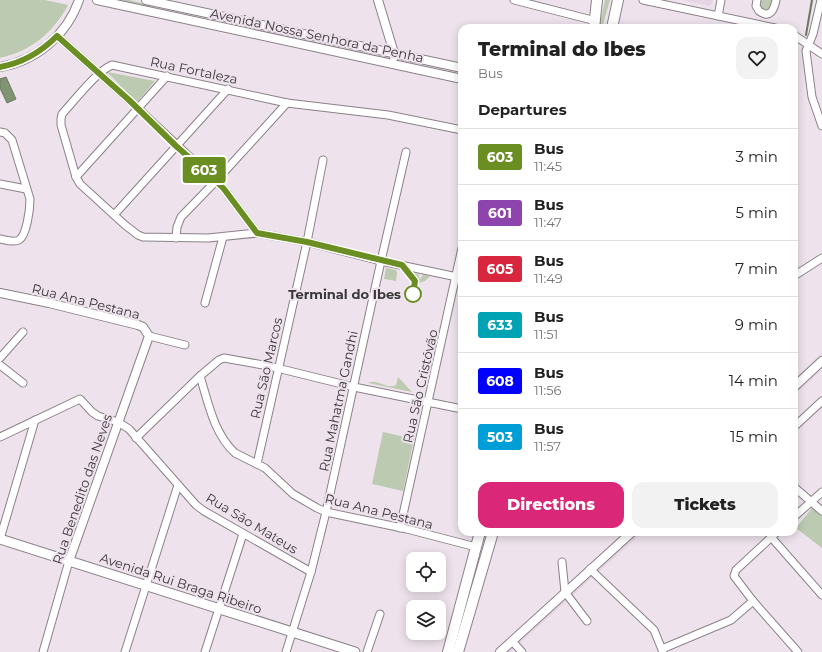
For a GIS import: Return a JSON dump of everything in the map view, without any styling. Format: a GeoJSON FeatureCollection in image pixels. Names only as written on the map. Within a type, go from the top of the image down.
{"type":"FeatureCollection","features":[{"type":"Feature","properties":{"kind":"main road"},"geometry":{"type":"LineString","coordinates":[[613,24],[618,0]]}},
{"type":"Feature","properties":{"kind":"main road"},"geometry":{"type":"LineString","coordinates":[[594,3],[595,24]]}},
{"type":"Feature","properties":{"kind":"main road"},"geometry":{"type":"LineString","coordinates":[[448,652],[479,536]]}},
{"type":"Feature","properties":{"kind":"main road"},"geometry":{"type":"LineString","coordinates":[[458,652],[492,536]]}},
{"type":"Feature","properties":{"kind":"main road","name":"Avenida Rui Braga Ribeiro"},"geometry":{"type":"LineString","coordinates":[[0,539],[355,652]]}},
{"type":"Feature","properties":{"kind":"street"},"geometry":{"type":"LineString","coordinates":[[0,67],[15,63],[34,55],[50,43],[69,20],[79,0]]}},
{"type":"Feature","properties":{"kind":"street","name":"Avenida Nossa Senhora da Penha"},"geometry":{"type":"LineString","coordinates":[[97,0],[458,78]]}},
{"type":"Feature","properties":{"kind":"street","name":"Avenida Nossa Senhora da Penha"},"geometry":{"type":"LineString","coordinates":[[146,0],[458,67]]}},
{"type":"Feature","properties":{"kind":"street"},"geometry":{"type":"LineString","coordinates":[[378,0],[394,53],[392,64]]}},
{"type":"Feature","properties":{"kind":"street"},"geometry":{"type":"LineString","coordinates":[[514,0],[595,24]]}},
{"type":"Feature","properties":{"kind":"street"},"geometry":{"type":"LineString","coordinates":[[643,0],[756,24]]}},
{"type":"Feature","properties":{"kind":"street"},"geometry":{"type":"LineString","coordinates":[[718,16],[721,0]]}},
{"type":"Feature","properties":{"kind":"street"},"geometry":{"type":"LineString","coordinates":[[757,0],[757,9],[761,13],[767,14],[774,9],[776,0]]}},
{"type":"Feature","properties":{"kind":"street"},"geometry":{"type":"LineString","coordinates":[[821,0],[813,34],[808,44],[806,54],[812,96],[819,110],[822,126]]}},
{"type":"Feature","properties":{"kind":"street"},"geometry":{"type":"LineString","coordinates":[[153,12],[155,2]]}},
{"type":"Feature","properties":{"kind":"street"},"geometry":{"type":"LineString","coordinates":[[280,40],[282,29]]}},
{"type":"Feature","properties":{"kind":"street"},"geometry":{"type":"LineString","coordinates":[[57,36],[216,181],[257,233]]}},
{"type":"Feature","properties":{"kind":"street"},"geometry":{"type":"LineString","coordinates":[[798,38],[822,54]]}},
{"type":"Feature","properties":{"kind":"street"},"geometry":{"type":"LineString","coordinates":[[334,51],[337,41]]}},
{"type":"Feature","properties":{"kind":"street","name":"Rua Fortaleza"},"geometry":{"type":"LineString","coordinates":[[99,74],[107,67],[112,65],[287,102],[388,115],[458,129]]}},
{"type":"Feature","properties":{"kind":"street"},"geometry":{"type":"LineString","coordinates":[[99,74],[62,114],[61,125],[76,176],[85,189],[138,235],[143,237],[208,238],[257,233],[307,242],[381,261],[458,278]]}},
{"type":"Feature","properties":{"kind":"street"},"geometry":{"type":"LineString","coordinates":[[76,176],[167,76]]}},
{"type":"Feature","properties":{"kind":"street"},"geometry":{"type":"LineString","coordinates":[[114,215],[228,89]]}},
{"type":"Feature","properties":{"kind":"street"},"geometry":{"type":"LineString","coordinates":[[176,238],[177,227],[181,217],[216,181],[287,102]]}},
{"type":"Feature","properties":{"kind":"street"},"geometry":{"type":"LineString","coordinates":[[0,132],[5,133],[12,140],[30,199],[30,208],[23,235],[20,240],[15,241],[0,239]]}},
{"type":"Feature","properties":{"kind":"street","name":"Rua Mahatma Gandhi"},"geometry":{"type":"LineString","coordinates":[[286,652],[326,512],[406,152]]}},
{"type":"Feature","properties":{"kind":"street","name":"Rua São Marcos"},"geometry":{"type":"LineString","coordinates":[[257,464],[307,242],[322,160]]}},
{"type":"Feature","properties":{"kind":"street"},"geometry":{"type":"LineString","coordinates":[[0,184],[26,189]]}},
{"type":"Feature","properties":{"kind":"street"},"geometry":{"type":"LineString","coordinates":[[205,303],[223,237]]}},
{"type":"Feature","properties":{"kind":"street"},"geometry":{"type":"LineString","coordinates":[[798,273],[822,258]]}},
{"type":"Feature","properties":{"kind":"street","name":"Rua São Cristóvão"},"geometry":{"type":"LineString","coordinates":[[400,528],[428,403],[458,282]]}},
{"type":"Feature","properties":{"kind":"street","name":"Rua Ana Pestana"},"geometry":{"type":"LineString","coordinates":[[0,293],[49,303],[138,325],[143,328],[149,336],[185,345]]}},
{"type":"Feature","properties":{"kind":"street"},"geometry":{"type":"LineString","coordinates":[[0,358],[24,332]]}},
{"type":"Feature","properties":{"kind":"street","name":"Rua Benedito das Neves"},"geometry":{"type":"LineString","coordinates":[[43,652],[69,561],[149,336]]}},
{"type":"Feature","properties":{"kind":"street"},"geometry":{"type":"LineString","coordinates":[[136,438],[200,376],[219,360],[229,358],[279,368],[354,387],[458,408]]}},
{"type":"Feature","properties":{"kind":"street"},"geometry":{"type":"LineString","coordinates":[[798,382],[822,361]]}},
{"type":"Feature","properties":{"kind":"street"},"geometry":{"type":"LineString","coordinates":[[0,365],[23,383]]}},
{"type":"Feature","properties":{"kind":"street","name":"Rua Ana Pestana"},"geometry":{"type":"LineString","coordinates":[[200,376],[210,410],[226,443],[235,453],[271,472],[293,494],[326,512],[400,528],[476,547]]}},
{"type":"Feature","properties":{"kind":"street"},"geometry":{"type":"LineString","coordinates":[[0,437],[80,399],[92,412],[98,416],[118,422]]}},
{"type":"Feature","properties":{"kind":"street"},"geometry":{"type":"LineString","coordinates":[[798,423],[822,401]]}},
{"type":"Feature","properties":{"kind":"street"},"geometry":{"type":"LineString","coordinates":[[0,539],[35,420]]}},
{"type":"Feature","properties":{"kind":"street","name":"Rua São Mateus"},"geometry":{"type":"LineString","coordinates":[[118,422],[129,429],[196,505],[310,572]]}},
{"type":"Feature","properties":{"kind":"street"},"geometry":{"type":"LineString","coordinates":[[125,652],[178,485]]}},
{"type":"Feature","properties":{"kind":"street"},"geometry":{"type":"LineString","coordinates":[[798,491],[822,511]]}},
{"type":"Feature","properties":{"kind":"street"},"geometry":{"type":"LineString","coordinates":[[798,513],[822,492]]}},
{"type":"Feature","properties":{"kind":"street"},"geometry":{"type":"LineString","coordinates":[[205,652],[243,534]]}},
{"type":"Feature","properties":{"kind":"street"},"geometry":{"type":"LineString","coordinates":[[500,652],[627,536]]}},
{"type":"Feature","properties":{"kind":"street"},"geometry":{"type":"LineString","coordinates":[[798,652],[734,578],[736,570],[771,537],[822,595]]}},
{"type":"Feature","properties":{"kind":"street"},"geometry":{"type":"LineString","coordinates":[[562,562],[565,592],[587,621]]}},
{"type":"Feature","properties":{"kind":"street"},"geometry":{"type":"LineString","coordinates":[[590,569],[654,630],[663,650],[731,620],[753,601]]}},
{"type":"Feature","properties":{"kind":"street"},"geometry":{"type":"LineString","coordinates":[[368,652],[380,614]]}},
{"type":"Feature","properties":{"kind":"street"},"geometry":{"type":"LineString","coordinates":[[512,642],[522,652]]}},
{"type":"Feature","properties":{"kind":"shaded area"},"geometry":{"type":"Polygon","coordinates":[[[0,0],[45,0],[68,5],[55,24],[40,39],[22,51],[0,58],[0,0]]]}},
{"type":"Feature","properties":{"kind":"shaded area"},"geometry":{"type":"Polygon","coordinates":[[[111,0],[129,0],[151,5],[150,8],[111,0]]]}},
{"type":"Feature","properties":{"kind":"shaded area"},"geometry":{"type":"Polygon","coordinates":[[[605,0],[610,0],[603,24],[600,24],[605,0]]]}},
{"type":"Feature","properties":{"kind":"shaded area"},"geometry":{"type":"Polygon","coordinates":[[[683,0],[713,0],[712,4],[709,6],[683,0]]]}},
{"type":"Feature","properties":{"kind":"shaded area"},"geometry":{"type":"Polygon","coordinates":[[[760,0],[773,0],[771,8],[766,11],[761,9],[759,4],[760,0]]]}},
{"type":"Feature","properties":{"kind":"shaded area"},"geometry":{"type":"Polygon","coordinates":[[[107,72],[155,81],[137,102],[107,72]]]}},
{"type":"Feature","properties":{"kind":"shaded area"},"geometry":{"type":"Polygon","coordinates":[[[6,77],[16,99],[7,103],[0,88],[0,79],[6,77]]]}},
{"type":"Feature","properties":{"kind":"shaded area"},"geometry":{"type":"Polygon","coordinates":[[[386,268],[396,270],[396,281],[384,279],[386,268]]]}},
{"type":"Feature","properties":{"kind":"shaded area"},"geometry":{"type":"Polygon","coordinates":[[[412,273],[418,274],[420,279],[423,275],[430,276],[425,281],[419,283],[412,273]]]}},
{"type":"Feature","properties":{"kind":"shaded area"},"geometry":{"type":"Polygon","coordinates":[[[822,353],[822,370],[798,391],[798,375],[822,353]]]}},
{"type":"Feature","properties":{"kind":"shaded area"},"geometry":{"type":"Polygon","coordinates":[[[398,377],[412,392],[368,383],[375,382],[392,386],[396,385],[398,377]]]}},
{"type":"Feature","properties":{"kind":"shaded area"},"geometry":{"type":"Polygon","coordinates":[[[383,432],[414,439],[403,491],[372,484],[383,432]]]}},
{"type":"Feature","properties":{"kind":"shaded area"},"geometry":{"type":"Polygon","coordinates":[[[812,508],[822,516],[822,548],[798,530],[798,526],[812,508]]]}},
{"type":"Feature","properties":{"kind":"shaded area"},"geometry":{"type":"Polygon","coordinates":[[[621,536],[639,536],[510,652],[493,652],[621,536]]]}},
{"type":"Feature","properties":{"kind":"waterway"},"geometry":{"type":"LineString","coordinates":[[806,35],[812,0]]}},
{"type":"Feature","properties":{"kind":"bus line","name":"603"},"geometry":{"type":"LineString","coordinates":[[0,67],[24,60],[34,55],[42,50],[57,36],[129,100],[176,146],[216,181],[224,189],[257,233],[307,242],[402,265],[415,281],[413,294]]}},
{"type":"Feature","properties":{"kind":"place","name":"Terminal do Ibes"},"geometry":{"type":"Point","coordinates":[413,294]}}]}
